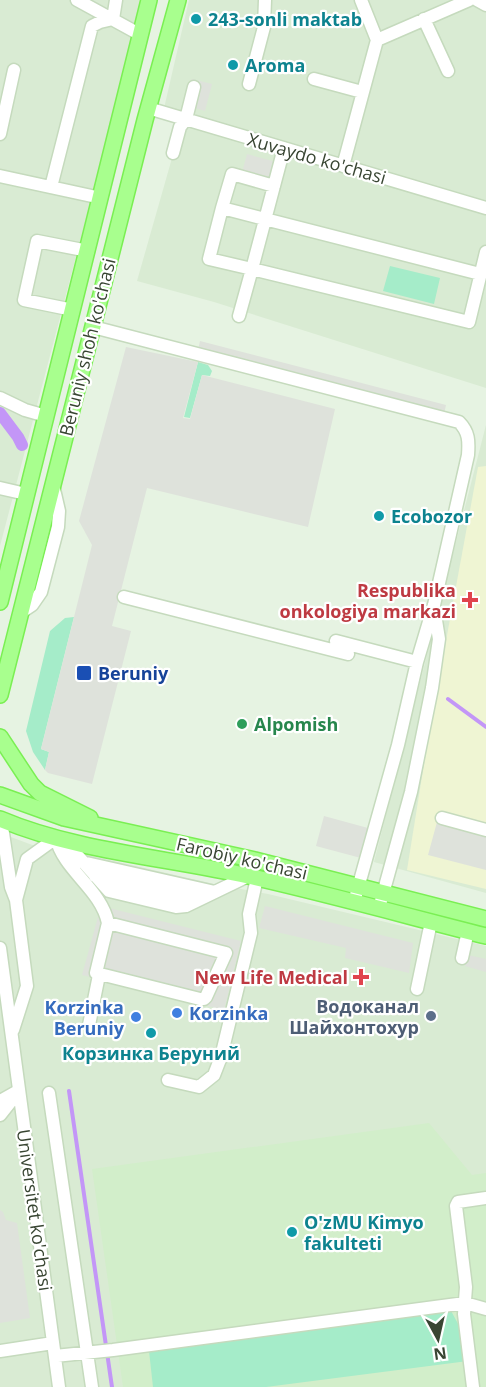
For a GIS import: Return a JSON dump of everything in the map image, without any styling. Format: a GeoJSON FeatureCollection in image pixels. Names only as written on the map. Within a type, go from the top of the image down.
{"type":"FeatureCollection","features":[{"type":"Feature","properties":{"kind":"main road","name":"Beruniy shoh ko'chasi"},"geometry":{"type":"LineString","coordinates":[[0,602],[149,0]]}},
{"type":"Feature","properties":{"kind":"main road","name":"Beruniy shoh ko'chasi"},"geometry":{"type":"LineString","coordinates":[[0,695],[52,480],[178,0]]}},
{"type":"Feature","properties":{"kind":"main road"},"geometry":{"type":"LineString","coordinates":[[117,134],[148,108],[134,64]]}},
{"type":"Feature","properties":{"kind":"main road"},"geometry":{"type":"LineString","coordinates":[[0,737],[31,784],[40,793],[103,826]]}},
{"type":"Feature","properties":{"kind":"main road","name":"Farobiy ko'chasi"},"geometry":{"type":"LineString","coordinates":[[0,795],[64,818],[359,886],[381,901],[431,922],[486,936]]}},
{"type":"Feature","properties":{"kind":"main road"},"geometry":{"type":"LineString","coordinates":[[0,814],[0,819]]}},
{"type":"Feature","properties":{"kind":"main road","name":"Farobiy ko'chasi"},"geometry":{"type":"LineString","coordinates":[[0,819],[21,828],[57,838],[253,877],[354,902],[381,901],[486,919]]}},
{"type":"Feature","properties":{"kind":"street"},"geometry":{"type":"LineString","coordinates":[[77,0],[141,35]]}},
{"type":"Feature","properties":{"kind":"street"},"geometry":{"type":"LineString","coordinates":[[113,19],[116,0]]}},
{"type":"Feature","properties":{"kind":"street"},"geometry":{"type":"LineString","coordinates":[[249,84],[264,27],[264,0]]}},
{"type":"Feature","properties":{"kind":"street"},"geometry":{"type":"LineString","coordinates":[[344,166],[377,40],[361,0]]}},
{"type":"Feature","properties":{"kind":"street"},"geometry":{"type":"LineString","coordinates":[[377,40],[469,0]]}},
{"type":"Feature","properties":{"kind":"street"},"geometry":{"type":"LineString","coordinates":[[477,0],[486,5]]}},
{"type":"Feature","properties":{"kind":"street"},"geometry":{"type":"LineString","coordinates":[[51,187],[92,27],[100,22],[113,19]]}},
{"type":"Feature","properties":{"kind":"street"},"geometry":{"type":"LineString","coordinates":[[424,19],[448,71]]}},
{"type":"Feature","properties":{"kind":"street"},"geometry":{"type":"LineString","coordinates":[[0,134],[14,70]]}},
{"type":"Feature","properties":{"kind":"street"},"geometry":{"type":"LineString","coordinates":[[314,79],[362,92]]}},
{"type":"Feature","properties":{"kind":"street"},"geometry":{"type":"LineString","coordinates":[[173,153],[180,127],[186,119],[194,87]]}},
{"type":"Feature","properties":{"kind":"street","name":"Xuvaydo ko'chasi"},"geometry":{"type":"LineString","coordinates":[[148,108],[486,208]]}},
{"type":"Feature","properties":{"kind":"street"},"geometry":{"type":"LineString","coordinates":[[239,316],[284,148]]}},
{"type":"Feature","properties":{"kind":"street"},"geometry":{"type":"LineString","coordinates":[[274,186],[232,174],[209,259],[469,322],[486,252]]}},
{"type":"Feature","properties":{"kind":"street"},"geometry":{"type":"LineString","coordinates":[[0,176],[101,198]]}},
{"type":"Feature","properties":{"kind":"street"},"geometry":{"type":"LineString","coordinates":[[222,208],[480,274]]}},
{"type":"Feature","properties":{"kind":"street"},"geometry":{"type":"LineString","coordinates":[[73,310],[24,300],[37,241],[88,251]]}},
{"type":"Feature","properties":{"kind":"street"},"geometry":{"type":"LineString","coordinates":[[93,327],[459,422],[465,428],[468,436],[468,455],[434,605],[354,902]]}},
{"type":"Feature","properties":{"kind":"street"},"geometry":{"type":"LineString","coordinates":[[0,398],[25,410],[46,416]]}},
{"type":"Feature","properties":{"kind":"street"},"geometry":{"type":"LineString","coordinates":[[0,488],[26,494]]}},
{"type":"Feature","properties":{"kind":"street"},"geometry":{"type":"LineString","coordinates":[[124,597],[348,654]]}},
{"type":"Feature","properties":{"kind":"street"},"geometry":{"type":"LineString","coordinates":[[381,901],[411,792],[432,688],[439,639],[434,605]]}},
{"type":"Feature","properties":{"kind":"street"},"geometry":{"type":"LineString","coordinates":[[336,641],[417,662]]}},
{"type":"Feature","properties":{"kind":"street"},"geometry":{"type":"LineString","coordinates":[[442,818],[486,830]]}},
{"type":"Feature","properties":{"kind":"street","name":"Universitet ko'chasi"},"geometry":{"type":"LineString","coordinates":[[0,819],[11,886],[16,900],[27,987],[12,1034]]}},
{"type":"Feature","properties":{"kind":"street"},"geometry":{"type":"LineString","coordinates":[[57,838],[69,846],[112,893],[176,907],[186,906],[253,877],[249,914],[251,933],[221,1057],[214,1075],[199,1087],[168,1080]]}},
{"type":"Feature","properties":{"kind":"street"},"geometry":{"type":"LineString","coordinates":[[16,900],[27,859],[57,838]]}},
{"type":"Feature","properties":{"kind":"street"},"geometry":{"type":"LineString","coordinates":[[57,838],[59,851],[100,901],[108,923],[96,970],[99,975],[89,1024]]}},
{"type":"Feature","properties":{"kind":"street"},"geometry":{"type":"LineString","coordinates":[[82,862],[215,892]]}},
{"type":"Feature","properties":{"kind":"street"},"geometry":{"type":"LineString","coordinates":[[417,989],[431,922]]}},
{"type":"Feature","properties":{"kind":"street"},"geometry":{"type":"LineString","coordinates":[[99,975],[204,999],[226,953],[108,923]]}},
{"type":"Feature","properties":{"kind":"street"},"geometry":{"type":"LineString","coordinates":[[462,958],[468,931]]}},
{"type":"Feature","properties":{"kind":"street","name":"Universitet ko'chasi"},"geometry":{"type":"LineString","coordinates":[[0,948],[59,1387]]}},
{"type":"Feature","properties":{"kind":"street"},"geometry":{"type":"LineString","coordinates":[[0,1088],[19,1090]]}},
{"type":"Feature","properties":{"kind":"street"},"geometry":{"type":"LineString","coordinates":[[0,1101],[19,1090]]}},
{"type":"Feature","properties":{"kind":"street"},"geometry":{"type":"LineString","coordinates":[[0,1115],[19,1090]]}},
{"type":"Feature","properties":{"kind":"street","name":"Universitet ko'chasi"},"geometry":{"type":"LineString","coordinates":[[50,1093],[98,1351],[92,1387]]}},
{"type":"Feature","properties":{"kind":"street"},"geometry":{"type":"LineString","coordinates":[[473,1387],[464,1314],[466,1287],[456,1206],[458,1202],[486,1198]]}},
{"type":"Feature","properties":{"kind":"street"},"geometry":{"type":"LineString","coordinates":[[0,1351],[54,1349],[98,1351],[465,1303],[486,1309]]}},
{"type":"Feature","properties":{"kind":"shaded area"},"geometry":{"type":"Polygon","coordinates":[[[0,0],[141,0],[114,112],[0,546],[0,0]]]}},
{"type":"Feature","properties":{"kind":"shaded area"},"geometry":{"type":"Polygon","coordinates":[[[189,0],[486,0],[486,388],[214,302],[137,281],[182,123],[162,117],[189,0]]]}},
{"type":"Feature","properties":{"kind":"shaded area"},"geometry":{"type":"Polygon","coordinates":[[[192,79],[212,84],[205,111],[185,105],[192,79]]]}},
{"type":"Feature","properties":{"kind":"shaded area"},"geometry":{"type":"Polygon","coordinates":[[[247,154],[280,163],[274,186],[241,176],[247,154]]]}},
{"type":"Feature","properties":{"kind":"shaded area"},"geometry":{"type":"Polygon","coordinates":[[[390,266],[440,278],[434,304],[383,291],[390,266]]]}},
{"type":"Feature","properties":{"kind":"shaded area"},"geometry":{"type":"Polygon","coordinates":[[[200,341],[446,405],[444,414],[198,350],[200,341]]]}},
{"type":"Feature","properties":{"kind":"shaded area"},"geometry":{"type":"Polygon","coordinates":[[[126,347],[198,362],[183,418],[190,419],[202,375],[335,409],[308,527],[147,488],[112,626],[131,631],[92,784],[48,773],[45,770],[49,752],[41,749],[92,545],[79,521],[126,347]]]}},
{"type":"Feature","properties":{"kind":"shaded area"},"geometry":{"type":"Polygon","coordinates":[[[198,362],[208,365],[212,371],[210,376],[202,375],[190,418],[184,417],[198,362]]]}},
{"type":"Feature","properties":{"kind":"shaded area","name":"Respublika onkologiya markazi"},"geometry":{"type":"Polygon","coordinates":[[[486,425],[486,893],[374,862],[486,425]]]}},
{"type":"Feature","properties":{"kind":"shaded area","name":"Respublika onkologiya markazi"},"geometry":{"type":"Polygon","coordinates":[[[486,466],[486,889],[407,870],[429,733],[478,467],[486,466]]]}},
{"type":"Feature","properties":{"kind":"shaded area"},"geometry":{"type":"Polygon","coordinates":[[[74,617],[41,749],[49,752],[45,770],[33,752],[26,731],[50,631],[65,618],[74,617]]]}},
{"type":"Feature","properties":{"kind":"shaded area"},"geometry":{"type":"Polygon","coordinates":[[[440,811],[486,823],[486,870],[428,855],[440,811]]]}},
{"type":"Feature","properties":{"kind":"shaded area"},"geometry":{"type":"Polygon","coordinates":[[[324,816],[368,828],[361,858],[316,846],[324,816]]]}},
{"type":"Feature","properties":{"kind":"shaded area"},"geometry":{"type":"Polygon","coordinates":[[[0,833],[35,846],[53,847],[268,894],[486,946],[486,1387],[0,1387],[0,833]]]}},
{"type":"Feature","properties":{"kind":"shaded area"},"geometry":{"type":"Polygon","coordinates":[[[101,906],[241,941],[224,1010],[82,975],[101,906]]]}},
{"type":"Feature","properties":{"kind":"shaded area"},"geometry":{"type":"Polygon","coordinates":[[[265,906],[413,943],[409,973],[345,958],[346,948],[259,928],[265,906]]]}},
{"type":"Feature","properties":{"kind":"shaded area"},"geometry":{"type":"Polygon","coordinates":[[[468,955],[486,959],[486,972],[465,966],[468,955]]]}},
{"type":"Feature","properties":{"kind":"shaded area"},"geometry":{"type":"Polygon","coordinates":[[[429,1123],[472,1175],[486,1173],[486,1387],[123,1387],[92,1169],[429,1123]]]}},
{"type":"Feature","properties":{"kind":"shaded area"},"geometry":{"type":"Polygon","coordinates":[[[0,1210],[6,1220],[17,1223],[30,1318],[0,1323],[0,1210]]]}},
{"type":"Feature","properties":{"kind":"shaded area"},"geometry":{"type":"Polygon","coordinates":[[[450,1309],[463,1333],[468,1361],[266,1387],[153,1387],[149,1351],[450,1309]]]}},
{"type":"Feature","properties":{"kind":"waterway"},"geometry":{"type":"LineString","coordinates":[[0,413],[22,445]]}},
{"type":"Feature","properties":{"kind":"waterway"},"geometry":{"type":"LineString","coordinates":[[448,699],[486,727]]}},
{"type":"Feature","properties":{"kind":"waterway"},"geometry":{"type":"LineString","coordinates":[[69,1091],[112,1387]]}},
{"type":"Feature","properties":{"kind":"place","name":"243-sonli maktab"},"geometry":{"type":"Point","coordinates":[196,19]}},
{"type":"Feature","properties":{"kind":"place","name":"Aroma"},"geometry":{"type":"Point","coordinates":[233,65]}},
{"type":"Feature","properties":{"kind":"place","name":"Ecobozor"},"geometry":{"type":"Point","coordinates":[379,516]}},
{"type":"Feature","properties":{"kind":"place","name":"Respublika onkologiya markazi"},"geometry":{"type":"Point","coordinates":[470,600]}},
{"type":"Feature","properties":{"kind":"place","name":"Beruniy"},"geometry":{"type":"Point","coordinates":[84,673]}},
{"type":"Feature","properties":{"kind":"place","name":"Alpomish"},"geometry":{"type":"Point","coordinates":[242,724]}},
{"type":"Feature","properties":{"kind":"place","name":"New Life Medical"},"geometry":{"type":"Point","coordinates":[361,977]}},
{"type":"Feature","properties":{"kind":"place","name":"Korzinka"},"geometry":{"type":"Point","coordinates":[177,1013]}},
{"type":"Feature","properties":{"kind":"place","name":"Водоканал Шайхонтохур"},"geometry":{"type":"Point","coordinates":[431,1016]}},
{"type":"Feature","properties":{"kind":"place","name":"Korzinka Beruniy"},"geometry":{"type":"Point","coordinates":[136,1017]}},
{"type":"Feature","properties":{"kind":"place","name":"Корзинка Беруний"},"geometry":{"type":"Point","coordinates":[151,1033]}},
{"type":"Feature","properties":{"kind":"place","name":"O'zMU Kimyo fakulteti"},"geometry":{"type":"Point","coordinates":[292,1232]}}]}
